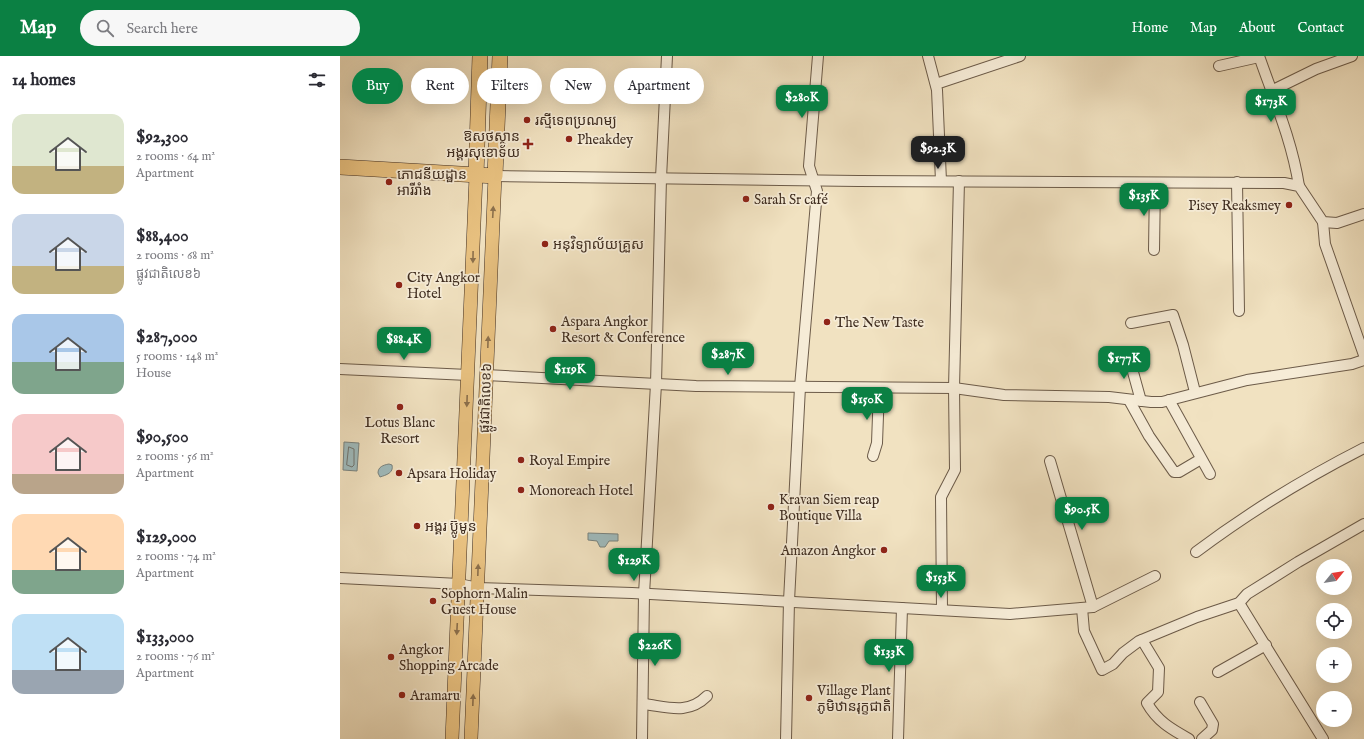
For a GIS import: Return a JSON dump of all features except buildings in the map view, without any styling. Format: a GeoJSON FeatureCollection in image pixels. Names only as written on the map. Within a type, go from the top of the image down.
{"type":"FeatureCollection","features":[{"type":"Feature","properties":{"kind":"highway","name":"ផ្លូវជាតិលេខ៦"},"geometry":{"type":"LineString","coordinates":[[476,176],[480,56]]}},
{"type":"Feature","properties":{"kind":"highway","name":"ផ្លូវជាតិលេខ៦"},"geometry":{"type":"LineString","coordinates":[[495,176],[500,56]]}},
{"type":"Feature","properties":{"kind":"highway"},"geometry":{"type":"LineString","coordinates":[[340,167],[495,176]]}},
{"type":"Feature","properties":{"kind":"main road","name":"ផ្លូវជាតិលេខ៦"},"geometry":{"type":"LineString","coordinates":[[452,739],[476,176]]}},
{"type":"Feature","properties":{"kind":"main road","name":"ផ្លូវជាតិលេខ៦"},"geometry":{"type":"LineString","coordinates":[[471,739],[495,176]]}},
{"type":"Feature","properties":{"kind":"street"},"geometry":{"type":"LineString","coordinates":[[642,739],[644,704],[644,594],[656,384],[661,178],[667,56]]}},
{"type":"Feature","properties":{"kind":"street"},"geometry":{"type":"LineString","coordinates":[[786,739],[789,601],[800,387],[817,191],[812,180],[809,166],[818,56]]}},
{"type":"Feature","properties":{"kind":"street"},"geometry":{"type":"LineString","coordinates":[[928,56],[936,84],[940,181]]}},
{"type":"Feature","properties":{"kind":"street"},"geometry":{"type":"LineString","coordinates":[[936,84],[1020,56]]}},
{"type":"Feature","properties":{"kind":"street"},"geometry":{"type":"LineString","coordinates":[[1271,91],[1316,69],[1352,56]]}},
{"type":"Feature","properties":{"kind":"street"},"geometry":{"type":"LineString","coordinates":[[1219,66],[1259,57],[1296,166],[1299,186],[1323,222],[1325,244],[1364,355]]}},
{"type":"Feature","properties":{"kind":"street"},"geometry":{"type":"LineString","coordinates":[[495,176],[1155,183],[1237,182],[1284,183],[1299,186]]}},
{"type":"Feature","properties":{"kind":"street"},"geometry":{"type":"LineString","coordinates":[[942,610],[941,497],[955,470],[954,388],[959,181]]}},
{"type":"Feature","properties":{"kind":"street"},"geometry":{"type":"LineString","coordinates":[[1237,182],[1239,311]]}},
{"type":"Feature","properties":{"kind":"street"},"geometry":{"type":"LineString","coordinates":[[1154,250],[1155,183]]}},
{"type":"Feature","properties":{"kind":"street"},"geometry":{"type":"LineString","coordinates":[[1323,222],[1338,223],[1364,214]]}},
{"type":"Feature","properties":{"kind":"street"},"geometry":{"type":"LineString","coordinates":[[1131,323],[1173,315],[1183,345],[1195,392]]}},
{"type":"Feature","properties":{"kind":"street"},"geometry":{"type":"LineString","coordinates":[[1128,354],[1140,401]]}},
{"type":"Feature","properties":{"kind":"street"},"geometry":{"type":"LineString","coordinates":[[486,375],[656,384],[954,388],[1004,395],[1109,397],[1151,402],[1169,400],[1195,392],[1247,380],[1352,364],[1364,360]]}},
{"type":"Feature","properties":{"kind":"street"},"geometry":{"type":"LineString","coordinates":[[340,369],[468,375]]}},
{"type":"Feature","properties":{"kind":"street"},"geometry":{"type":"LineString","coordinates":[[873,456],[877,443],[879,388]]}},
{"type":"Feature","properties":{"kind":"street"},"geometry":{"type":"LineString","coordinates":[[1129,400],[1149,436],[1174,472],[1179,472],[1201,459]]}},
{"type":"Feature","properties":{"kind":"street"},"geometry":{"type":"LineString","coordinates":[[1169,400],[1210,474]]}},
{"type":"Feature","properties":{"kind":"street"},"geometry":{"type":"LineString","coordinates":[[1196,552],[1229,527],[1335,463],[1364,448]]}},
{"type":"Feature","properties":{"kind":"street"},"geometry":{"type":"LineString","coordinates":[[1050,461],[1093,607]]}},
{"type":"Feature","properties":{"kind":"street"},"geometry":{"type":"LineString","coordinates":[[1082,608],[1084,631],[1102,670],[1113,664],[1123,653],[1142,640],[1197,617],[1239,603],[1247,594],[1298,562],[1364,524]]}},
{"type":"Feature","properties":{"kind":"street"},"geometry":{"type":"LineString","coordinates":[[340,578],[459,584],[478,588],[789,601],[1010,614],[1093,607],[1155,576]]}},
{"type":"Feature","properties":{"kind":"street"},"geometry":{"type":"LineString","coordinates":[[1239,603],[1323,739]]}},
{"type":"Feature","properties":{"kind":"street"},"geometry":{"type":"LineString","coordinates":[[898,739],[902,608]]}},
{"type":"Feature","properties":{"kind":"street"},"geometry":{"type":"LineString","coordinates":[[1142,640],[1159,668],[1158,692],[1147,703],[1154,716],[1188,739]]}},
{"type":"Feature","properties":{"kind":"street"},"geometry":{"type":"LineString","coordinates":[[1218,672],[1266,645]]}},
{"type":"Feature","properties":{"kind":"street"},"geometry":{"type":"LineString","coordinates":[[644,704],[690,708],[707,696]]}},
{"type":"Feature","properties":{"kind":"street"},"geometry":{"type":"LineString","coordinates":[[1200,702],[1212,724],[1212,730],[1202,739]]}},
{"type":"Feature","properties":{"kind":"water"},"geometry":{"type":"Polygon","coordinates":[[[344,442],[359,443],[357,471],[343,470],[344,442]]]}},
{"type":"Feature","properties":{"kind":"water"},"geometry":{"type":"Polygon","coordinates":[[[389,464],[392,465],[391,472],[380,477],[378,473],[379,469],[389,464]]]}},
{"type":"Feature","properties":{"kind":"water"},"geometry":{"type":"Polygon","coordinates":[[[588,533],[618,534],[618,541],[609,541],[605,547],[600,547],[597,541],[588,540],[588,533]]]}},
{"type":"Feature","properties":{"kind":"place","name":"រស្មីទេពប្រណម្យ"},"geometry":{"type":"Point","coordinates":[527,120]}},
{"type":"Feature","properties":{"kind":"place","name":"Pheakdey"},"geometry":{"type":"Point","coordinates":[569,139]}},
{"type":"Feature","properties":{"kind":"place","name":"ឱសថស្ថាន អង្គរសុខោទ័យ"},"geometry":{"type":"Point","coordinates":[528,144]}},
{"type":"Feature","properties":{"kind":"place","name":"ភោជនីយដ្ឋាន អារីរាំង"},"geometry":{"type":"Point","coordinates":[389,182]}},
{"type":"Feature","properties":{"kind":"place","name":"Sarah Sr café"},"geometry":{"type":"Point","coordinates":[746,199]}},
{"type":"Feature","properties":{"kind":"place","name":"Pisey Reaksmey"},"geometry":{"type":"Point","coordinates":[1289,205]}},
{"type":"Feature","properties":{"kind":"place","name":"អនុវិទ្យាល័យគ្រួស"},"geometry":{"type":"Point","coordinates":[545,244]}},
{"type":"Feature","properties":{"kind":"place","name":"City Angkor Hotel"},"geometry":{"type":"Point","coordinates":[399,285]}},
{"type":"Feature","properties":{"kind":"place","name":"The New Taste"},"geometry":{"type":"Point","coordinates":[827,322]}},
{"type":"Feature","properties":{"kind":"place","name":"Aspara Angkor Resort & Conference"},"geometry":{"type":"Point","coordinates":[553,329]}},
{"type":"Feature","properties":{"kind":"place","name":"Lotus Blanc Resort"},"geometry":{"type":"Point","coordinates":[400,407]}},
{"type":"Feature","properties":{"kind":"place","name":"Royal Empire"},"geometry":{"type":"Point","coordinates":[521,460]}},
{"type":"Feature","properties":{"kind":"place","name":"Apsara Holiday"},"geometry":{"type":"Point","coordinates":[399,473]}},
{"type":"Feature","properties":{"kind":"place","name":"Monoreach Hotel"},"geometry":{"type":"Point","coordinates":[521,490]}},
{"type":"Feature","properties":{"kind":"place","name":"Kravan Siem reap Boutique Villa"},"geometry":{"type":"Point","coordinates":[771,507]}},
{"type":"Feature","properties":{"kind":"place","name":"អង្គរ ប្ល៊ូមូន"},"geometry":{"type":"Point","coordinates":[417,526]}},
{"type":"Feature","properties":{"kind":"place","name":"Amazon Angkor"},"geometry":{"type":"Point","coordinates":[884,550]}},
{"type":"Feature","properties":{"kind":"place","name":"Sophorn Malin Guest House"},"geometry":{"type":"Point","coordinates":[433,601]}},
{"type":"Feature","properties":{"kind":"place","name":"Angkor Shopping Arcade"},"geometry":{"type":"Point","coordinates":[391,657]}},
{"type":"Feature","properties":{"kind":"place","name":"Aramaru"},"geometry":{"type":"Point","coordinates":[402,695]}},
{"type":"Feature","properties":{"kind":"place","name":"Village Plant ភូមិឋានរុក្ខជាតិ"},"geometry":{"type":"Point","coordinates":[809,698]}}]}
